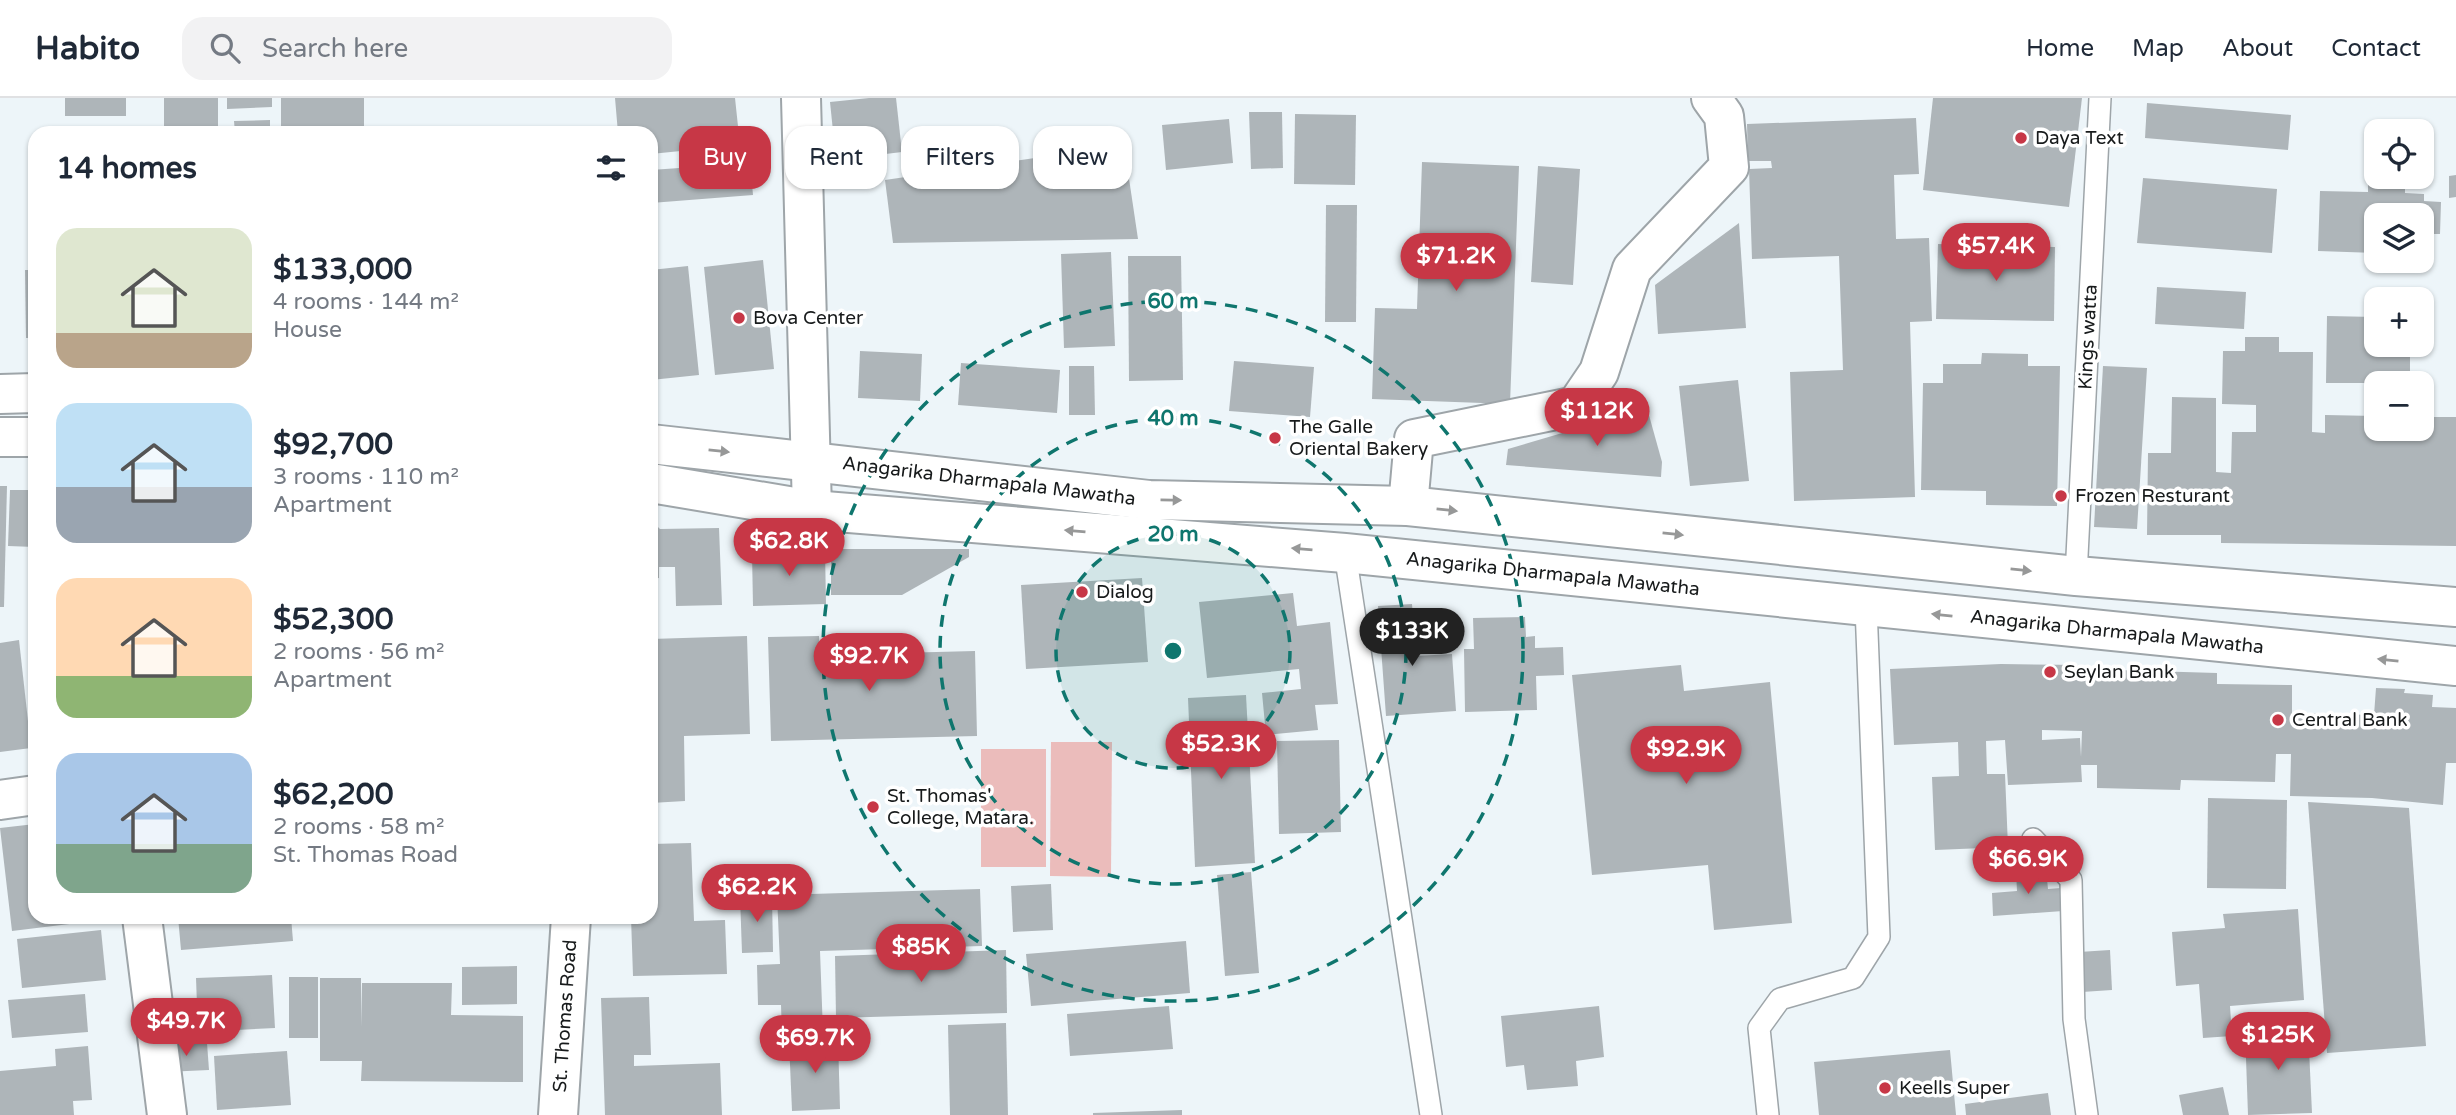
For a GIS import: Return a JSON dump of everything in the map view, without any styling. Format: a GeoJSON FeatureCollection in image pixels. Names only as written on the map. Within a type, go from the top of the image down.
{"type":"FeatureCollection","features":[{"type":"Feature","properties":{"kind":"main road"},"geometry":{"type":"LineString","coordinates":[[801,98],[812,510]]}},
{"type":"Feature","properties":{"kind":"main road"},"geometry":{"type":"LineString","coordinates":[[1408,506],[1414,439],[1576,406],[1599,372],[1632,269],[1729,167],[1724,116],[1711,98]]}},
{"type":"Feature","properties":{"kind":"main road"},"geometry":{"type":"LineString","coordinates":[[0,394],[28,393]]}},
{"type":"Feature","properties":{"kind":"main road"},"geometry":{"type":"LineString","coordinates":[[0,437],[28,437]]}},
{"type":"Feature","properties":{"kind":"main road","name":"Anagarika Dharmapala Mawatha"},"geometry":{"type":"LineString","coordinates":[[658,445],[1149,500],[1408,506],[2076,576],[2456,607]]}},
{"type":"Feature","properties":{"kind":"main road","name":"Anagarika Dharmapala Mawatha"},"geometry":{"type":"LineString","coordinates":[[658,484],[812,510],[1345,553],[2456,666]]}},
{"type":"Feature","properties":{"kind":"main road"},"geometry":{"type":"LineString","coordinates":[[0,800],[28,796]]}},
{"type":"Feature","properties":{"kind":"main road"},"geometry":{"type":"LineString","coordinates":[[143,924],[167,1115]]}},
{"type":"Feature","properties":{"kind":"main road","name":"St. Thomas Road"},"geometry":{"type":"LineString","coordinates":[[558,1115],[571,924]]}},
{"type":"Feature","properties":{"kind":"lane","name":"Kings watta"},"geometry":{"type":"LineString","coordinates":[[2076,576],[2100,98]]}},
{"type":"Feature","properties":{"kind":"lane"},"geometry":{"type":"LineString","coordinates":[[1345,553],[1431,1115]]}},
{"type":"Feature","properties":{"kind":"lane"},"geometry":{"type":"LineString","coordinates":[[1768,1115],[1759,1028],[1780,999],[1853,978],[1879,937],[1866,607]]}},
{"type":"Feature","properties":{"kind":"lane"},"geometry":{"type":"LineString","coordinates":[[2033,839],[2071,880],[2074,1019],[2087,1115]]}},
{"type":"Feature","properties":{"kind":"shaded area"},"geometry":{"type":"Polygon","coordinates":[[[1051,742],[1112,742],[1111,877],[1050,876],[1051,742]]]}},
{"type":"Feature","properties":{"kind":"shaded area"},"geometry":{"type":"Polygon","coordinates":[[[981,749],[1046,749],[1046,867],[981,867],[981,749]]]}},
{"type":"Feature","properties":{"kind":"building"},"geometry":{"type":"Polygon","coordinates":[[[65,98],[126,98],[126,116],[65,116],[65,98]]]}},
{"type":"Feature","properties":{"kind":"building"},"geometry":{"type":"Polygon","coordinates":[[[164,98],[218,98],[218,126],[164,126],[164,98]]]}},
{"type":"Feature","properties":{"kind":"building"},"geometry":{"type":"Polygon","coordinates":[[[227,98],[272,98],[272,107],[227,109],[227,98]]]}},
{"type":"Feature","properties":{"kind":"building"},"geometry":{"type":"Polygon","coordinates":[[[281,98],[364,98],[364,126],[281,126],[281,98]]]}},
{"type":"Feature","properties":{"kind":"building"},"geometry":{"type":"Polygon","coordinates":[[[615,98],[735,98],[738,126],[679,126],[679,151],[658,153],[658,126],[617,126],[615,98]]]}},
{"type":"Feature","properties":{"kind":"building"},"geometry":{"type":"Polygon","coordinates":[[[896,98],[901,152],[887,154],[887,126],[832,126],[830,102],[896,98]]]}},
{"type":"Feature","properties":{"kind":"building"},"geometry":{"type":"Polygon","coordinates":[[[1933,98],[2082,98],[2069,207],[1923,190],[1933,98]]]}},
{"type":"Feature","properties":{"kind":"building"},"geometry":{"type":"Polygon","coordinates":[[[2147,103],[2291,115],[2288,150],[2145,138],[2147,103]]]}},
{"type":"Feature","properties":{"kind":"building"},"geometry":{"type":"Polygon","coordinates":[[[1249,112],[1282,112],[1283,168],[1251,169],[1249,112]]]}},
{"type":"Feature","properties":{"kind":"building"},"geometry":{"type":"Polygon","coordinates":[[[1295,114],[1356,115],[1355,185],[1294,184],[1295,114]]]}},
{"type":"Feature","properties":{"kind":"building"},"geometry":{"type":"Polygon","coordinates":[[[1916,118],[1919,174],[1894,175],[1896,239],[1929,238],[1932,321],[1910,322],[1915,497],[1794,501],[1790,372],[1843,370],[1839,256],[1752,259],[1749,169],[1772,168],[1771,161],[1748,161],[1747,124],[1916,118]]]}},
{"type":"Feature","properties":{"kind":"building"},"geometry":{"type":"Polygon","coordinates":[[[1229,119],[1233,163],[1166,170],[1162,125],[1229,119]]]}},
{"type":"Feature","properties":{"kind":"building"},"geometry":{"type":"Polygon","coordinates":[[[270,120],[270,126],[234,126],[234,121],[270,120]]]}},
{"type":"Feature","properties":{"kind":"building"},"geometry":{"type":"Polygon","coordinates":[[[1033,158],[1033,189],[1131,189],[1138,239],[893,243],[887,180],[901,178],[901,189],[1019,189],[1019,160],[1033,158]]]}},
{"type":"Feature","properties":{"kind":"building"},"geometry":{"type":"Polygon","coordinates":[[[1422,162],[1519,166],[1510,404],[1372,399],[1375,308],[1417,309],[1422,162]]]}},
{"type":"Feature","properties":{"kind":"building"},"geometry":{"type":"Polygon","coordinates":[[[1538,166],[1580,169],[1573,285],[1531,282],[1538,166]]]}},
{"type":"Feature","properties":{"kind":"building"},"geometry":{"type":"Polygon","coordinates":[[[679,168],[679,189],[752,189],[753,195],[658,202],[658,170],[679,168]]]}},
{"type":"Feature","properties":{"kind":"building"},"geometry":{"type":"Polygon","coordinates":[[[2456,175],[2456,197],[2449,198],[2449,176],[2456,175]]]}},
{"type":"Feature","properties":{"kind":"building"},"geometry":{"type":"Polygon","coordinates":[[[2143,178],[2277,189],[2272,253],[2137,243],[2143,178]]]}},
{"type":"Feature","properties":{"kind":"building"},"geometry":{"type":"Polygon","coordinates":[[[2368,189],[2405,189],[2405,193],[2424,194],[2424,201],[2441,202],[2440,234],[2434,234],[2434,203],[2364,203],[2364,253],[2318,251],[2320,191],[2368,192],[2368,189]]]}},
{"type":"Feature","properties":{"kind":"building"},"geometry":{"type":"Polygon","coordinates":[[[1326,205],[1357,205],[1356,322],[1325,322],[1326,205]]]}},
{"type":"Feature","properties":{"kind":"building"},"geometry":{"type":"Polygon","coordinates":[[[1739,223],[1746,328],[1658,334],[1655,285],[1739,223]]]}},
{"type":"Feature","properties":{"kind":"building"},"geometry":{"type":"Polygon","coordinates":[[[1938,244],[2055,247],[2054,321],[1936,319],[1938,244]]]}},
{"type":"Feature","properties":{"kind":"building"},"geometry":{"type":"Polygon","coordinates":[[[1111,252],[1115,346],[1064,348],[1061,254],[1111,252]]]}},
{"type":"Feature","properties":{"kind":"building"},"geometry":{"type":"Polygon","coordinates":[[[1128,256],[1181,256],[1183,380],[1129,381],[1128,256]]]}},
{"type":"Feature","properties":{"kind":"building","name":"Bova Center"},"geometry":{"type":"Polygon","coordinates":[[[763,260],[774,369],[715,375],[704,267],[763,260]]]}},
{"type":"Feature","properties":{"kind":"building"},"geometry":{"type":"Polygon","coordinates":[[[688,266],[699,375],[658,379],[658,269],[688,266]]]}},
{"type":"Feature","properties":{"kind":"building"},"geometry":{"type":"Polygon","coordinates":[[[25,270],[28,270],[28,338],[25,270]]]}},
{"type":"Feature","properties":{"kind":"building"},"geometry":{"type":"Polygon","coordinates":[[[2157,287],[2246,292],[2244,329],[2155,324],[2157,287]]]}},
{"type":"Feature","properties":{"kind":"building"},"geometry":{"type":"Polygon","coordinates":[[[2327,316],[2364,317],[2364,357],[2410,357],[2410,371],[2364,371],[2364,383],[2326,383],[2327,316]]]}},
{"type":"Feature","properties":{"kind":"building"},"geometry":{"type":"Polygon","coordinates":[[[2245,337],[2279,337],[2279,352],[2313,352],[2312,432],[2325,433],[2325,415],[2364,416],[2364,441],[2434,441],[2434,417],[2456,417],[2456,546],[2221,543],[2221,535],[2147,535],[2148,453],[2171,453],[2172,397],[2216,398],[2216,472],[2231,473],[2232,432],[2256,432],[2256,405],[2222,404],[2223,351],[2245,351],[2245,337]]]}},
{"type":"Feature","properties":{"kind":"building"},"geometry":{"type":"Polygon","coordinates":[[[860,351],[922,354],[920,401],[858,398],[860,351]]]}},
{"type":"Feature","properties":{"kind":"building"},"geometry":{"type":"Polygon","coordinates":[[[1982,353],[2028,354],[2028,366],[2060,366],[2057,506],[1986,505],[1986,491],[1921,490],[1923,383],[1943,383],[1943,364],[1981,364],[1982,353]]]}},
{"type":"Feature","properties":{"kind":"building"},"geometry":{"type":"Polygon","coordinates":[[[1234,361],[1314,367],[1310,417],[1229,411],[1234,361]]]}},
{"type":"Feature","properties":{"kind":"building"},"geometry":{"type":"Polygon","coordinates":[[[961,363],[1060,370],[1057,413],[958,405],[961,363]]]}},
{"type":"Feature","properties":{"kind":"building"},"geometry":{"type":"Polygon","coordinates":[[[1069,366],[1094,366],[1095,415],[1069,415],[1069,366]]]}},
{"type":"Feature","properties":{"kind":"building"},"geometry":{"type":"Polygon","coordinates":[[[2103,366],[2147,368],[2137,529],[2094,527],[2103,366]]]}},
{"type":"Feature","properties":{"kind":"building"},"geometry":{"type":"Polygon","coordinates":[[[1738,380],[1749,481],[1690,486],[1679,386],[1738,380]]]}},
{"type":"Feature","properties":{"kind":"building"},"geometry":{"type":"Polygon","coordinates":[[[1647,408],[1662,462],[1661,477],[1506,465],[1508,449],[1647,408]]]}},
{"type":"Feature","properties":{"kind":"building"},"geometry":{"type":"Polygon","coordinates":[[[0,486],[7,486],[4,607],[0,607],[0,486]]]}},
{"type":"Feature","properties":{"kind":"building"},"geometry":{"type":"Polygon","coordinates":[[[10,490],[28,490],[28,547],[8,546],[10,490]]]}},
{"type":"Feature","properties":{"kind":"building"},"geometry":{"type":"Polygon","coordinates":[[[658,527],[719,528],[722,605],[676,606],[675,567],[659,567],[659,578],[658,527]]]}},
{"type":"Feature","properties":{"kind":"building"},"geometry":{"type":"Polygon","coordinates":[[[831,549],[969,549],[969,557],[902,595],[831,595],[831,549]]]}},
{"type":"Feature","properties":{"kind":"building"},"geometry":{"type":"Polygon","coordinates":[[[825,551],[826,604],[753,606],[752,553],[825,551]]]}},
{"type":"Feature","properties":{"kind":"building"},"geometry":{"type":"Polygon","coordinates":[[[1142,578],[1148,662],[1026,669],[1021,585],[1142,578]]]}},
{"type":"Feature","properties":{"kind":"building"},"geometry":{"type":"Polygon","coordinates":[[[1293,593],[1297,626],[1330,622],[1338,704],[1315,705],[1318,730],[1266,735],[1262,693],[1301,689],[1299,669],[1207,678],[1199,602],[1293,593]]]}},
{"type":"Feature","properties":{"kind":"building"},"geometry":{"type":"Polygon","coordinates":[[[1412,604],[1416,656],[1452,654],[1456,711],[1386,716],[1378,606],[1412,604]]]}},
{"type":"Feature","properties":{"kind":"building"},"geometry":{"type":"Polygon","coordinates":[[[1525,617],[1526,637],[1535,636],[1535,648],[1563,647],[1564,675],[1536,676],[1537,710],[1465,712],[1464,649],[1474,649],[1473,618],[1525,617]]]}},
{"type":"Feature","properties":{"kind":"building"},"geometry":{"type":"Polygon","coordinates":[[[747,636],[750,734],[684,736],[685,801],[658,803],[658,639],[747,636]]]}},
{"type":"Feature","properties":{"kind":"building"},"geometry":{"type":"Polygon","coordinates":[[[819,636],[820,655],[975,651],[977,736],[771,741],[768,637],[819,636]]]}},
{"type":"Feature","properties":{"kind":"building"},"geometry":{"type":"Polygon","coordinates":[[[19,640],[28,721],[28,748],[0,752],[0,643],[19,640]]]}},
{"type":"Feature","properties":{"kind":"building"},"geometry":{"type":"Polygon","coordinates":[[[2001,664],[2083,665],[2083,669],[2217,673],[2217,684],[2292,685],[2292,713],[2374,715],[2376,688],[2405,689],[2404,693],[2433,695],[2432,707],[2456,708],[2456,763],[2446,763],[2443,805],[2372,798],[2290,796],[2291,754],[2276,754],[2275,782],[2181,780],[2180,790],[2097,788],[2097,765],[2081,765],[2082,782],[2008,785],[2005,740],[1986,741],[1987,774],[2005,774],[2008,847],[1935,850],[1932,777],[1959,776],[1958,742],[1894,745],[1890,669],[2001,664]],[[2042,730],[2042,740],[2080,738],[2081,757],[2082,731],[2042,730]]]}},
{"type":"Feature","properties":{"kind":"building"},"geometry":{"type":"Polygon","coordinates":[[[1681,665],[1684,691],[1770,682],[1792,923],[1714,930],[1708,865],[1592,875],[1572,675],[1681,665]]]}},
{"type":"Feature","properties":{"kind":"building"},"geometry":{"type":"Polygon","coordinates":[[[1246,695],[1255,863],[1195,867],[1188,698],[1246,695]]]}},
{"type":"Feature","properties":{"kind":"building"},"geometry":{"type":"Polygon","coordinates":[[[1339,740],[1341,832],[1279,834],[1277,741],[1339,740]]]}},
{"type":"Feature","properties":{"kind":"building"},"geometry":{"type":"Polygon","coordinates":[[[2208,798],[2287,800],[2286,889],[2207,888],[2208,798]]]}},
{"type":"Feature","properties":{"kind":"building"},"geometry":{"type":"Polygon","coordinates":[[[2308,802],[2409,808],[2426,1046],[2327,1053],[2308,802]]]}},
{"type":"Feature","properties":{"kind":"building"},"geometry":{"type":"Polygon","coordinates":[[[28,825],[28,924],[69,924],[12,931],[0,828],[28,825]]]}},
{"type":"Feature","properties":{"kind":"building"},"geometry":{"type":"Polygon","coordinates":[[[691,843],[694,921],[725,920],[727,974],[633,976],[631,924],[658,924],[658,844],[691,843]]]}},
{"type":"Feature","properties":{"kind":"building"},"geometry":{"type":"Polygon","coordinates":[[[2046,869],[2048,889],[2061,888],[2063,911],[1993,916],[1992,893],[2017,891],[2016,871],[2046,869]]]}},
{"type":"Feature","properties":{"kind":"building"},"geometry":{"type":"Polygon","coordinates":[[[1251,872],[1259,973],[1225,976],[1217,875],[1251,872]]]}},
{"type":"Feature","properties":{"kind":"building"},"geometry":{"type":"Polygon","coordinates":[[[1051,884],[1053,930],[1013,932],[1011,886],[1051,884]]]}},
{"type":"Feature","properties":{"kind":"building"},"geometry":{"type":"Polygon","coordinates":[[[980,889],[982,946],[820,951],[823,1032],[782,1034],[781,1005],[758,1005],[757,965],[780,964],[777,895],[980,889]]]}},
{"type":"Feature","properties":{"kind":"building"},"geometry":{"type":"Polygon","coordinates":[[[740,896],[772,896],[773,952],[742,953],[740,896]]]}},
{"type":"Feature","properties":{"kind":"building"},"geometry":{"type":"Polygon","coordinates":[[[2298,909],[2304,1000],[2230,1006],[2232,1036],[2203,1038],[2199,984],[2176,986],[2172,932],[2225,928],[2223,914],[2298,909]]]}},
{"type":"Feature","properties":{"kind":"building"},"geometry":{"type":"Polygon","coordinates":[[[179,924],[292,924],[293,941],[181,950],[179,924]]]}},
{"type":"Feature","properties":{"kind":"building"},"geometry":{"type":"Polygon","coordinates":[[[101,930],[106,980],[22,988],[17,939],[101,930]]]}},
{"type":"Feature","properties":{"kind":"building"},"geometry":{"type":"Polygon","coordinates":[[[1186,941],[1190,993],[1031,1006],[1026,954],[1186,941]]]}},
{"type":"Feature","properties":{"kind":"building"},"geometry":{"type":"Polygon","coordinates":[[[1006,950],[1007,1013],[836,1018],[835,956],[1006,950]]]}},
{"type":"Feature","properties":{"kind":"building"},"geometry":{"type":"Polygon","coordinates":[[[2110,950],[2112,990],[2082,992],[2079,952],[2110,950]]]}},
{"type":"Feature","properties":{"kind":"building"},"geometry":{"type":"Polygon","coordinates":[[[517,966],[517,1004],[462,1005],[462,967],[517,966]]]}},
{"type":"Feature","properties":{"kind":"building"},"geometry":{"type":"Polygon","coordinates":[[[272,975],[275,1028],[198,1032],[196,978],[272,975]]]}},
{"type":"Feature","properties":{"kind":"building"},"geometry":{"type":"Polygon","coordinates":[[[289,977],[318,977],[318,1038],[289,1038],[289,977]]]}},
{"type":"Feature","properties":{"kind":"building"},"geometry":{"type":"Polygon","coordinates":[[[320,978],[361,978],[361,1027],[362,983],[452,983],[451,1015],[523,1016],[523,1082],[361,1081],[362,1061],[320,1061],[320,978]]]}},
{"type":"Feature","properties":{"kind":"building"},"geometry":{"type":"Polygon","coordinates":[[[85,994],[88,1032],[12,1038],[8,1000],[85,994]]]}},
{"type":"Feature","properties":{"kind":"building"},"geometry":{"type":"Polygon","coordinates":[[[649,997],[651,1055],[634,1055],[634,1066],[720,1063],[722,1115],[605,1115],[601,998],[649,997]]]}},
{"type":"Feature","properties":{"kind":"building"},"geometry":{"type":"Polygon","coordinates":[[[1169,1006],[1173,1049],[1070,1056],[1067,1014],[1169,1006]]]}},
{"type":"Feature","properties":{"kind":"building"},"geometry":{"type":"Polygon","coordinates":[[[1599,1006],[1604,1057],[1576,1061],[1578,1086],[1527,1090],[1524,1065],[1506,1067],[1501,1016],[1599,1006]]]}},
{"type":"Feature","properties":{"kind":"building"},"geometry":{"type":"Polygon","coordinates":[[[1006,1023],[1008,1115],[950,1115],[948,1025],[1006,1023]]]}},
{"type":"Feature","properties":{"kind":"building"},"geometry":{"type":"Polygon","coordinates":[[[2308,1028],[2312,1113],[2248,1115],[2245,1030],[2308,1028]]]}},
{"type":"Feature","properties":{"kind":"building"},"geometry":{"type":"Polygon","coordinates":[[[838,1039],[840,1109],[792,1111],[789,1041],[838,1039]]]}},
{"type":"Feature","properties":{"kind":"building"},"geometry":{"type":"Polygon","coordinates":[[[207,1043],[209,1070],[165,1072],[164,1046],[207,1043]]]}},
{"type":"Feature","properties":{"kind":"building"},"geometry":{"type":"Polygon","coordinates":[[[88,1046],[92,1100],[73,1101],[74,1115],[0,1115],[0,1071],[56,1066],[55,1049],[88,1046]]]}},
{"type":"Feature","properties":{"kind":"building","name":"Keells Super"},"geometry":{"type":"Polygon","coordinates":[[[1950,1050],[1956,1115],[1819,1115],[1814,1062],[1950,1050]]]}},
{"type":"Feature","properties":{"kind":"building"},"geometry":{"type":"Polygon","coordinates":[[[287,1051],[291,1105],[217,1110],[214,1056],[287,1051]]]}},
{"type":"Feature","properties":{"kind":"building"},"geometry":{"type":"Polygon","coordinates":[[[2223,1087],[2229,1115],[2183,1115],[2179,1095],[2223,1087]]]}},
{"type":"Feature","properties":{"kind":"building"},"geometry":{"type":"Polygon","coordinates":[[[2048,1093],[2051,1115],[1966,1115],[1965,1104],[2048,1093]]]}},
{"type":"Feature","properties":{"kind":"building"},"geometry":{"type":"Polygon","coordinates":[[[1182,1110],[1182,1115],[1093,1115],[1093,1113],[1182,1110]]]}},
{"type":"Feature","properties":{"kind":"place","name":"Daya Text"},"geometry":{"type":"Point","coordinates":[2021,138]}},
{"type":"Feature","properties":{"kind":"place","name":"Bova Center"},"geometry":{"type":"Point","coordinates":[739,318]}},
{"type":"Feature","properties":{"kind":"place","name":"The Galle Oriental Bakery"},"geometry":{"type":"Point","coordinates":[1275,438]}},
{"type":"Feature","properties":{"kind":"place","name":"Frozen Resturant"},"geometry":{"type":"Point","coordinates":[2061,496]}},
{"type":"Feature","properties":{"kind":"place","name":"Dialog"},"geometry":{"type":"Point","coordinates":[1082,592]}},
{"type":"Feature","properties":{"kind":"place","name":"Seylan Bank"},"geometry":{"type":"Point","coordinates":[2050,672]}},
{"type":"Feature","properties":{"kind":"place","name":"Central Bank"},"geometry":{"type":"Point","coordinates":[2278,720]}},
{"type":"Feature","properties":{"kind":"place","name":"St. Thomas' College, Matara."},"geometry":{"type":"Point","coordinates":[873,807]}},
{"type":"Feature","properties":{"kind":"place","name":"Keells Super"},"geometry":{"type":"Point","coordinates":[1885,1088]}}]}
